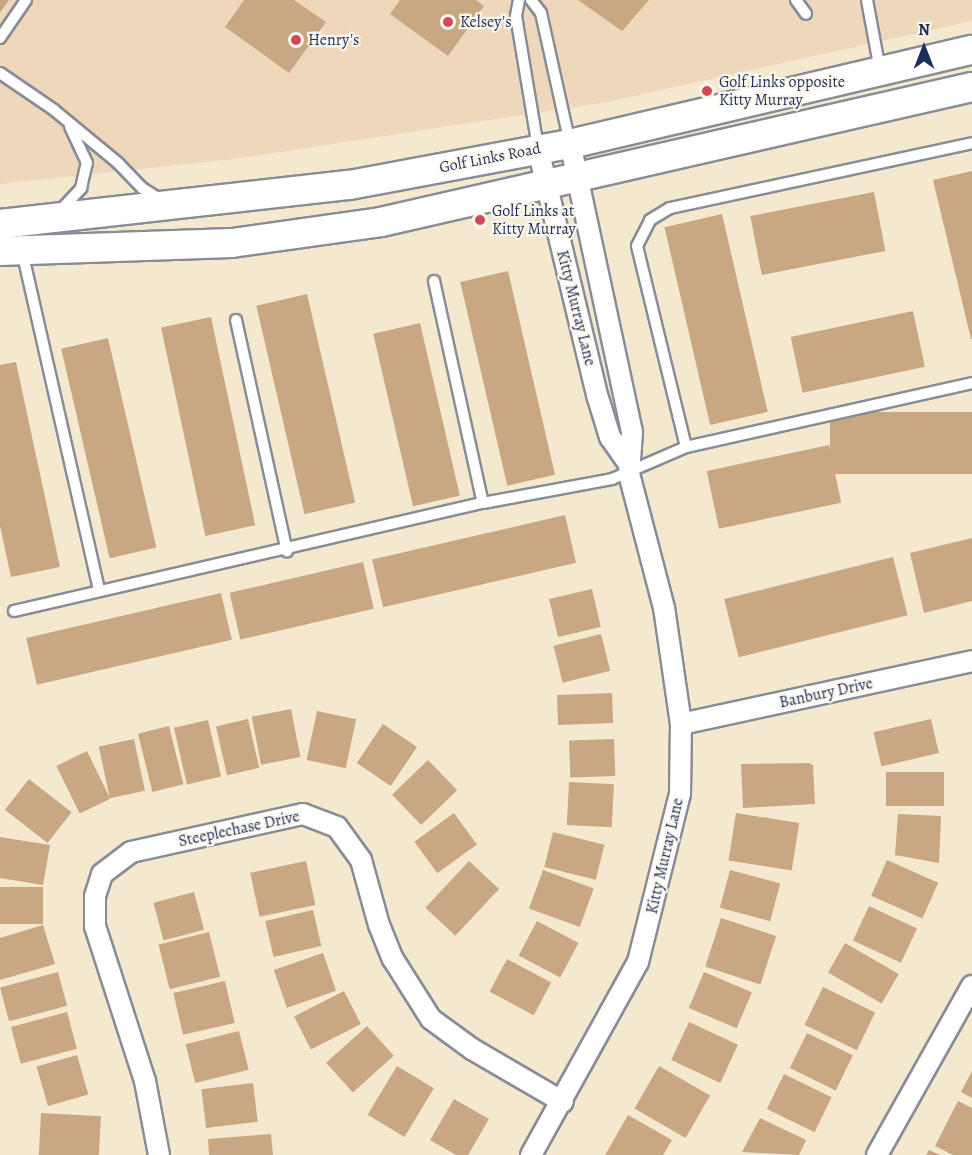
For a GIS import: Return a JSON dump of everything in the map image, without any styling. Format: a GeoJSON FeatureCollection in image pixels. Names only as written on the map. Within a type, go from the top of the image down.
{"type":"FeatureCollection","features":[{"type":"Feature","properties":{"kind":"main road","name":"Golf Links Road"},"geometry":{"type":"LineString","coordinates":[[0,224],[171,207],[350,185],[570,144],[972,50]]}},
{"type":"Feature","properties":{"kind":"main road"},"geometry":{"type":"LineString","coordinates":[[11,251],[232,243],[381,222],[972,87]]}},
{"type":"Feature","properties":{"kind":"street","name":"Kitty Murray Lane"},"geometry":{"type":"LineString","coordinates":[[570,144],[632,432],[628,468]]}},
{"type":"Feature","properties":{"kind":"street","name":"Kitty Murray Lane"},"geometry":{"type":"LineString","coordinates":[[531,1155],[563,1102],[638,962],[680,794],[681,724],[664,608],[628,468],[610,437],[598,398],[538,149]]}},
{"type":"Feature","properties":{"kind":"street","name":"Banbury Drive"},"geometry":{"type":"LineString","coordinates":[[681,724],[972,661]]}},
{"type":"Feature","properties":{"kind":"street","name":"Steeplechase Drive"},"geometry":{"type":"LineString","coordinates":[[159,1155],[145,1081],[95,926],[95,896],[102,874],[131,852],[303,814],[337,827],[361,860],[379,925],[393,959],[431,1019],[472,1049],[563,1102]]}},
{"type":"Feature","properties":{"kind":"street"},"geometry":{"type":"LineString","coordinates":[[877,1155],[972,986]]}},
{"type":"Feature","properties":{"kind":"lane"},"geometry":{"type":"LineString","coordinates":[[0,38],[26,0]]}},
{"type":"Feature","properties":{"kind":"lane"},"geometry":{"type":"LineString","coordinates":[[519,0],[516,16],[538,149]]}},
{"type":"Feature","properties":{"kind":"lane"},"geometry":{"type":"LineString","coordinates":[[531,0],[541,13],[570,144]]}},
{"type":"Feature","properties":{"kind":"lane"},"geometry":{"type":"LineString","coordinates":[[796,0],[806,14]]}},
{"type":"Feature","properties":{"kind":"lane"},"geometry":{"type":"LineString","coordinates":[[867,0],[880,72]]}},
{"type":"Feature","properties":{"kind":"lane"},"geometry":{"type":"LineString","coordinates":[[0,73],[54,110],[118,163],[142,188],[171,207]]}},
{"type":"Feature","properties":{"kind":"lane"},"geometry":{"type":"LineString","coordinates":[[52,219],[81,188],[87,163],[67,121]]}},
{"type":"Feature","properties":{"kind":"lane"},"geometry":{"type":"LineString","coordinates":[[687,447],[675,413],[637,246],[650,220],[670,208],[972,143]]}},
{"type":"Feature","properties":{"kind":"lane"},"geometry":{"type":"LineString","coordinates":[[11,251],[99,590]]}},
{"type":"Feature","properties":{"kind":"lane"},"geometry":{"type":"LineString","coordinates":[[434,281],[483,503]]}},
{"type":"Feature","properties":{"kind":"lane"},"geometry":{"type":"LineString","coordinates":[[236,320],[287,551]]}},
{"type":"Feature","properties":{"kind":"lane"},"geometry":{"type":"LineString","coordinates":[[14,611],[99,590],[287,551],[628,468],[687,447],[972,383]]}},
{"type":"Feature","properties":{"kind":"shaded area"},"geometry":{"type":"Polygon","coordinates":[[[0,0],[972,0],[972,21],[607,102],[234,159],[0,184],[0,0]]]}},
{"type":"Feature","properties":{"kind":"building"},"geometry":{"type":"Polygon","coordinates":[[[0,0],[9,0],[0,13],[0,0]]]}},
{"type":"Feature","properties":{"kind":"building"},"geometry":{"type":"Polygon","coordinates":[[[244,0],[294,0],[326,22],[289,73],[225,27],[244,0]]]}},
{"type":"Feature","properties":{"kind":"building"},"geometry":{"type":"Polygon","coordinates":[[[400,0],[476,0],[484,6],[448,56],[390,14],[400,0]]]}},
{"type":"Feature","properties":{"kind":"building"},"geometry":{"type":"Polygon","coordinates":[[[578,0],[649,0],[622,31],[578,0]]]}},
{"type":"Feature","properties":{"kind":"building"},"geometry":{"type":"Polygon","coordinates":[[[972,171],[972,339],[971,339],[933,180],[972,171]]]}},
{"type":"Feature","properties":{"kind":"building"},"geometry":{"type":"Polygon","coordinates":[[[874,192],[885,251],[762,275],[750,216],[874,192]]]}},
{"type":"Feature","properties":{"kind":"building"},"geometry":{"type":"Polygon","coordinates":[[[722,214],[768,412],[710,425],[665,227],[722,214]]]}},
{"type":"Feature","properties":{"kind":"building"},"geometry":{"type":"Polygon","coordinates":[[[508,271],[555,475],[507,486],[460,282],[508,271]]]}},
{"type":"Feature","properties":{"kind":"building"},"geometry":{"type":"Polygon","coordinates":[[[307,294],[355,503],[304,514],[256,306],[307,294]]]}},
{"type":"Feature","properties":{"kind":"building"},"geometry":{"type":"Polygon","coordinates":[[[913,311],[925,367],[803,393],[791,337],[913,311]]]}},
{"type":"Feature","properties":{"kind":"building"},"geometry":{"type":"Polygon","coordinates":[[[211,317],[255,525],[205,536],[161,328],[211,317]]]}},
{"type":"Feature","properties":{"kind":"building"},"geometry":{"type":"Polygon","coordinates":[[[420,323],[460,495],[413,506],[373,334],[420,323]]]}},
{"type":"Feature","properties":{"kind":"building"},"geometry":{"type":"Polygon","coordinates":[[[108,338],[156,547],[110,558],[61,349],[108,338]]]}},
{"type":"Feature","properties":{"kind":"building"},"geometry":{"type":"Polygon","coordinates":[[[16,362],[60,567],[11,577],[0,526],[0,365],[16,362]]]}},
{"type":"Feature","properties":{"kind":"building"},"geometry":{"type":"Polygon","coordinates":[[[830,412],[972,412],[972,474],[830,474],[830,412]]]}},
{"type":"Feature","properties":{"kind":"building"},"geometry":{"type":"Polygon","coordinates":[[[829,445],[841,503],[719,529],[707,471],[829,445]]]}},
{"type":"Feature","properties":{"kind":"building"},"geometry":{"type":"Polygon","coordinates":[[[565,515],[576,563],[383,607],[372,560],[565,515]]]}},
{"type":"Feature","properties":{"kind":"building"},"geometry":{"type":"Polygon","coordinates":[[[972,538],[972,601],[924,613],[910,553],[972,538]]]}},
{"type":"Feature","properties":{"kind":"building"},"geometry":{"type":"Polygon","coordinates":[[[893,557],[908,615],[739,657],[724,599],[893,557]]]}},
{"type":"Feature","properties":{"kind":"building"},"geometry":{"type":"Polygon","coordinates":[[[363,562],[374,609],[240,640],[230,593],[363,562]]]}},
{"type":"Feature","properties":{"kind":"building"},"geometry":{"type":"Polygon","coordinates":[[[592,589],[601,627],[558,637],[549,599],[592,589]]]}},
{"type":"Feature","properties":{"kind":"building"},"geometry":{"type":"Polygon","coordinates":[[[221,593],[232,640],[37,685],[26,638],[221,593]]]}},
{"type":"Feature","properties":{"kind":"building"},"geometry":{"type":"Polygon","coordinates":[[[601,634],[610,671],[563,683],[553,646],[601,634]]]}},
{"type":"Feature","properties":{"kind":"building"},"geometry":{"type":"Polygon","coordinates":[[[612,693],[613,723],[558,725],[557,695],[612,693]]]}},
{"type":"Feature","properties":{"kind":"building"},"geometry":{"type":"Polygon","coordinates":[[[291,709],[300,757],[261,765],[252,717],[291,709]]]}},
{"type":"Feature","properties":{"kind":"building"},"geometry":{"type":"Polygon","coordinates":[[[317,711],[356,719],[346,768],[307,760],[317,711]]]}},
{"type":"Feature","properties":{"kind":"building"},"geometry":{"type":"Polygon","coordinates":[[[248,719],[259,768],[227,775],[216,726],[248,719]]]}},
{"type":"Feature","properties":{"kind":"building"},"geometry":{"type":"Polygon","coordinates":[[[931,719],[939,753],[881,766],[874,732],[931,719]]]}},
{"type":"Feature","properties":{"kind":"building"},"geometry":{"type":"Polygon","coordinates":[[[208,720],[221,777],[187,784],[174,728],[208,720]]]}},
{"type":"Feature","properties":{"kind":"building"},"geometry":{"type":"Polygon","coordinates":[[[383,724],[417,747],[391,786],[357,763],[383,724]]]}},
{"type":"Feature","properties":{"kind":"building"},"geometry":{"type":"Polygon","coordinates":[[[169,726],[184,784],[152,792],[138,734],[169,726]]]}},
{"type":"Feature","properties":{"kind":"building"},"geometry":{"type":"Polygon","coordinates":[[[134,739],[145,791],[110,798],[99,746],[134,739]]]}},
{"type":"Feature","properties":{"kind":"building"},"geometry":{"type":"Polygon","coordinates":[[[614,739],[615,776],[570,778],[569,741],[614,739]]]}},
{"type":"Feature","properties":{"kind":"building"},"geometry":{"type":"Polygon","coordinates":[[[87,751],[110,799],[80,814],[56,766],[87,751]]]}},
{"type":"Feature","properties":{"kind":"building"},"geometry":{"type":"Polygon","coordinates":[[[428,760],[457,790],[421,825],[392,795],[428,760]]]}},
{"type":"Feature","properties":{"kind":"building"},"geometry":{"type":"Polygon","coordinates":[[[809,763],[813,765],[815,804],[743,808],[741,764],[809,763]]]}},
{"type":"Feature","properties":{"kind":"building"},"geometry":{"type":"Polygon","coordinates":[[[886,772],[944,772],[944,806],[886,806],[886,772]]]}},
{"type":"Feature","properties":{"kind":"building"},"geometry":{"type":"Polygon","coordinates":[[[29,779],[72,812],[48,843],[5,810],[29,779]]]}},
{"type":"Feature","properties":{"kind":"building"},"geometry":{"type":"Polygon","coordinates":[[[569,782],[614,784],[612,827],[567,825],[569,782]]]}},
{"type":"Feature","properties":{"kind":"building"},"geometry":{"type":"Polygon","coordinates":[[[454,813],[477,845],[437,873],[414,842],[454,813]]]}},
{"type":"Feature","properties":{"kind":"building"},"geometry":{"type":"Polygon","coordinates":[[[736,813],[799,823],[792,870],[728,860],[736,813]]]}},
{"type":"Feature","properties":{"kind":"building"},"geometry":{"type":"Polygon","coordinates":[[[898,814],[941,816],[939,863],[895,855],[898,814]]]}},
{"type":"Feature","properties":{"kind":"building"},"geometry":{"type":"Polygon","coordinates":[[[553,832],[604,845],[596,880],[544,867],[553,832]]]}},
{"type":"Feature","properties":{"kind":"building"},"geometry":{"type":"Polygon","coordinates":[[[0,837],[50,845],[43,885],[0,878],[0,837]]]}},
{"type":"Feature","properties":{"kind":"building"},"geometry":{"type":"Polygon","coordinates":[[[887,860],[938,883],[922,918],[871,896],[887,860]]]}},
{"type":"Feature","properties":{"kind":"building"},"geometry":{"type":"Polygon","coordinates":[[[306,861],[315,905],[260,917],[250,873],[306,861]]]}},
{"type":"Feature","properties":{"kind":"building"},"geometry":{"type":"Polygon","coordinates":[[[469,861],[499,889],[455,936],[425,908],[469,861]]]}},
{"type":"Feature","properties":{"kind":"building"},"geometry":{"type":"Polygon","coordinates":[[[543,870],[594,888],[580,927],[529,909],[543,870]]]}},
{"type":"Feature","properties":{"kind":"building"},"geometry":{"type":"Polygon","coordinates":[[[730,870],[780,883],[770,921],[720,908],[730,870]]]}},
{"type":"Feature","properties":{"kind":"building"},"geometry":{"type":"Polygon","coordinates":[[[0,887],[43,887],[43,924],[0,924],[0,887]]]}},
{"type":"Feature","properties":{"kind":"building"},"geometry":{"type":"Polygon","coordinates":[[[194,892],[204,930],[164,941],[153,903],[194,892]]]}},
{"type":"Feature","properties":{"kind":"building"},"geometry":{"type":"Polygon","coordinates":[[[869,906],[917,928],[901,963],[853,940],[869,906]]]}},
{"type":"Feature","properties":{"kind":"building"},"geometry":{"type":"Polygon","coordinates":[[[313,910],[321,946],[274,957],[265,921],[313,910]]]}},
{"type":"Feature","properties":{"kind":"building"},"geometry":{"type":"Polygon","coordinates":[[[721,918],[776,936],[760,984],[705,967],[721,918]]]}},
{"type":"Feature","properties":{"kind":"building"},"geometry":{"type":"Polygon","coordinates":[[[537,921],[578,943],[560,978],[519,955],[537,921]]]}},
{"type":"Feature","properties":{"kind":"building"},"geometry":{"type":"Polygon","coordinates":[[[43,925],[55,964],[0,980],[0,938],[43,925]]]}},
{"type":"Feature","properties":{"kind":"building"},"geometry":{"type":"Polygon","coordinates":[[[209,932],[220,977],[170,989],[159,945],[209,932]]]}},
{"type":"Feature","properties":{"kind":"building"},"geometry":{"type":"Polygon","coordinates":[[[845,943],[899,974],[882,1003],[828,972],[845,943]]]}},
{"type":"Feature","properties":{"kind":"building"},"geometry":{"type":"Polygon","coordinates":[[[323,953],[336,991],[287,1008],[274,970],[323,953]]]}},
{"type":"Feature","properties":{"kind":"building"},"geometry":{"type":"Polygon","coordinates":[[[507,959],[551,982],[534,1015],[490,992],[507,959]]]}},
{"type":"Feature","properties":{"kind":"building"},"geometry":{"type":"Polygon","coordinates":[[[58,972],[67,1006],[9,1021],[0,988],[58,972]]]}},
{"type":"Feature","properties":{"kind":"building"},"geometry":{"type":"Polygon","coordinates":[[[704,972],[752,992],[737,1028],[689,1008],[704,972]]]}},
{"type":"Feature","properties":{"kind":"building"},"geometry":{"type":"Polygon","coordinates":[[[225,981],[235,1023],[183,1035],[173,993],[225,981]]]}},
{"type":"Feature","properties":{"kind":"building"},"geometry":{"type":"Polygon","coordinates":[[[823,987],[875,1012],[857,1050],[805,1025],[823,987]]]}},
{"type":"Feature","properties":{"kind":"building"},"geometry":{"type":"Polygon","coordinates":[[[344,991],[361,1024],[311,1049],[294,1016],[344,991]]]}},
{"type":"Feature","properties":{"kind":"building"},"geometry":{"type":"Polygon","coordinates":[[[67,1012],[77,1049],[21,1064],[11,1027],[67,1012]]]}},
{"type":"Feature","properties":{"kind":"building"},"geometry":{"type":"Polygon","coordinates":[[[689,1022],[738,1045],[720,1083],[671,1060],[689,1022]]]}},
{"type":"Feature","properties":{"kind":"building"},"geometry":{"type":"Polygon","coordinates":[[[367,1026],[394,1056],[353,1093],[326,1063],[367,1026]]]}},
{"type":"Feature","properties":{"kind":"building"},"geometry":{"type":"Polygon","coordinates":[[[239,1031],[249,1070],[195,1083],[186,1044],[239,1031]]]}},
{"type":"Feature","properties":{"kind":"building"},"geometry":{"type":"Polygon","coordinates":[[[807,1033],[853,1055],[836,1090],[790,1068],[807,1033]]]}},
{"type":"Feature","properties":{"kind":"building"},"geometry":{"type":"Polygon","coordinates":[[[77,1055],[88,1094],[48,1106],[37,1067],[77,1055]]]}},
{"type":"Feature","properties":{"kind":"building"},"geometry":{"type":"Polygon","coordinates":[[[397,1066],[434,1088],[405,1137],[368,1115],[397,1066]]]}},
{"type":"Feature","properties":{"kind":"building"},"geometry":{"type":"Polygon","coordinates":[[[659,1066],[710,1096],[686,1138],[634,1108],[659,1066]]]}},
{"type":"Feature","properties":{"kind":"building"},"geometry":{"type":"Polygon","coordinates":[[[972,1071],[972,1098],[961,1092],[972,1071]]]}},
{"type":"Feature","properties":{"kind":"building"},"geometry":{"type":"Polygon","coordinates":[[[784,1074],[832,1097],[815,1132],[767,1109],[784,1074]]]}},
{"type":"Feature","properties":{"kind":"building"},"geometry":{"type":"Polygon","coordinates":[[[253,1083],[258,1122],[206,1128],[201,1089],[253,1083]]]}},
{"type":"Feature","properties":{"kind":"building"},"geometry":{"type":"Polygon","coordinates":[[[454,1099],[489,1119],[468,1155],[456,1155],[430,1140],[454,1099]]]}},
{"type":"Feature","properties":{"kind":"building"},"geometry":{"type":"Polygon","coordinates":[[[958,1101],[972,1108],[972,1155],[953,1155],[935,1146],[958,1101]]]}},
{"type":"Feature","properties":{"kind":"building"},"geometry":{"type":"Polygon","coordinates":[[[41,1113],[101,1116],[99,1155],[39,1155],[41,1113]]]}},
{"type":"Feature","properties":{"kind":"building"},"geometry":{"type":"Polygon","coordinates":[[[628,1115],[672,1140],[663,1155],[605,1155],[628,1115]]]}},
{"type":"Feature","properties":{"kind":"building"},"geometry":{"type":"Polygon","coordinates":[[[760,1118],[806,1140],[799,1155],[742,1152],[760,1118]]]}},
{"type":"Feature","properties":{"kind":"building"},"geometry":{"type":"Polygon","coordinates":[[[271,1134],[273,1155],[209,1155],[208,1139],[271,1134]]]}},
{"type":"Feature","properties":{"kind":"building"},"geometry":{"type":"Polygon","coordinates":[[[929,1150],[940,1155],[926,1155],[929,1150]]]}},
{"type":"Feature","properties":{"kind":"place","name":"Kelsey's"},"geometry":{"type":"Point","coordinates":[448,22]}},
{"type":"Feature","properties":{"kind":"place","name":"Henry's"},"geometry":{"type":"Point","coordinates":[296,40]}},
{"type":"Feature","properties":{"kind":"place","name":"Golf Links opposite Kitty Murray"},"geometry":{"type":"Point","coordinates":[707,91]}},
{"type":"Feature","properties":{"kind":"place","name":"Golf Links at Kitty Murray"},"geometry":{"type":"Point","coordinates":[480,220]}}]}
